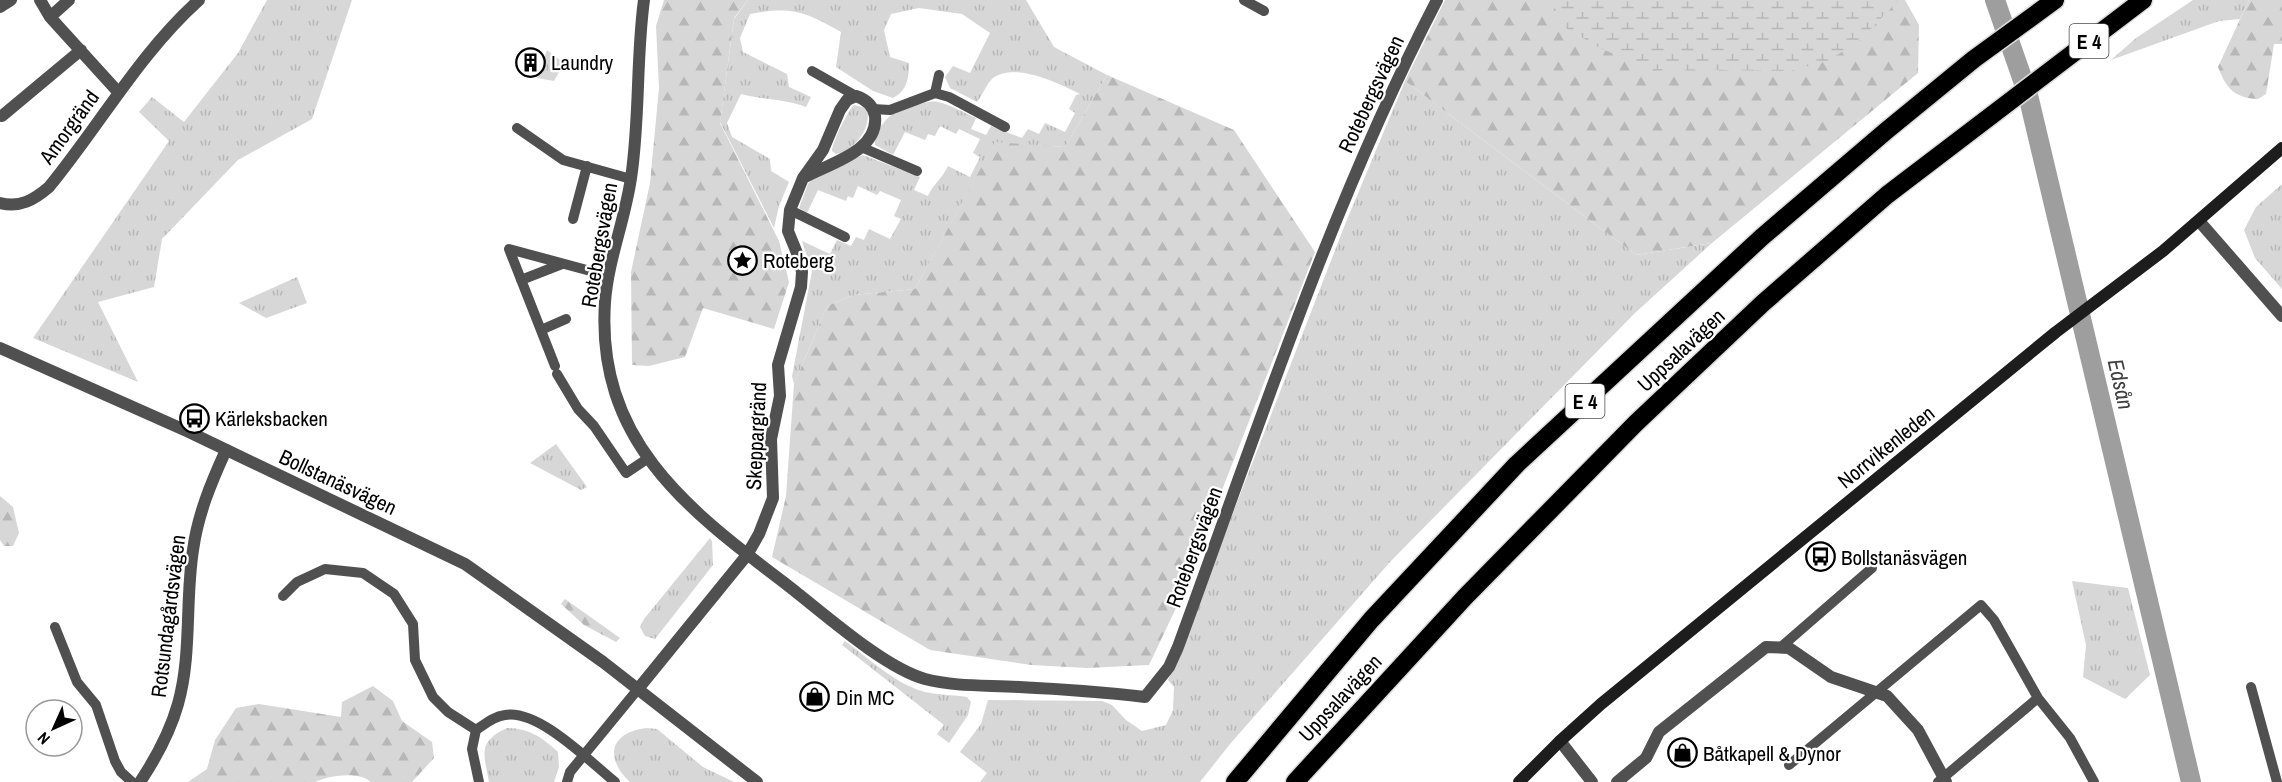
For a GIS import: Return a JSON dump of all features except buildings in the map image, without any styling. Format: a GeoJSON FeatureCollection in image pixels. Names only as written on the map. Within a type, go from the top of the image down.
{"type":"FeatureCollection","features":[{"type":"Feature","properties":{"kind":"highway","name":"Uppsalavägen"},"geometry":{"type":"LineString","coordinates":[[1235,782],[1371,620],[1517,464],[1762,237],[1974,59],[2055,0]]}},
{"type":"Feature","properties":{"kind":"highway","name":"Uppsalavägen"},"geometry":{"type":"LineString","coordinates":[[1295,782],[1465,597],[1636,423],[1764,303],[1870,211],[2034,82],[2144,0]]}},
{"type":"Feature","properties":{"kind":"main road","name":"Norrvikenleden"},"geometry":{"type":"LineString","coordinates":[[1519,782],[1601,704],[2056,332],[2199,221],[2282,148]]}},
{"type":"Feature","properties":{"kind":"street"},"geometry":{"type":"LineString","coordinates":[[0,7],[11,0]]}},
{"type":"Feature","properties":{"kind":"street","name":"Amorgränd"},"geometry":{"type":"LineString","coordinates":[[0,203],[18,205],[39,196],[70,161],[118,93],[50,17],[40,0]]}},
{"type":"Feature","properties":{"kind":"street"},"geometry":{"type":"LineString","coordinates":[[50,17],[69,0]]}},
{"type":"Feature","properties":{"kind":"street"},"geometry":{"type":"LineString","coordinates":[[118,93],[174,23],[199,0]]}},
{"type":"Feature","properties":{"kind":"street","name":"Rotebergsvägen"},"geometry":{"type":"LineString","coordinates":[[645,0],[641,25],[637,118],[631,179],[609,276],[604,329],[608,361],[617,398],[625,419],[647,459],[678,495],[747,555],[869,648],[921,678],[946,684],[1094,690],[1145,697],[1169,667],[1178,647],[1312,280],[1349,189],[1437,0]]}},
{"type":"Feature","properties":{"kind":"street","name":"Amorgränd"},"geometry":{"type":"LineString","coordinates":[[2,116],[81,50]]}},
{"type":"Feature","properties":{"kind":"street"},"geometry":{"type":"LineString","coordinates":[[803,178],[843,159],[861,147],[873,128],[875,117],[873,110],[864,100],[856,96]]}},
{"type":"Feature","properties":{"kind":"street","name":"Skeppargränd"},"geometry":{"type":"LineString","coordinates":[[747,555],[759,534],[773,498],[771,439],[780,396],[778,365],[801,287],[800,258],[788,231],[790,210],[803,178],[823,150],[844,105],[851,97],[856,96]]}},
{"type":"Feature","properties":{"kind":"street"},"geometry":{"type":"LineString","coordinates":[[2199,221],[2282,316]]}},
{"type":"Feature","properties":{"kind":"street","name":"Bollstanäsvägen"},"geometry":{"type":"LineString","coordinates":[[0,348],[226,450],[465,564],[603,662],[757,782]]}},
{"type":"Feature","properties":{"kind":"street","name":"Rotsundagårdsvägen"},"geometry":{"type":"LineString","coordinates":[[140,782],[156,756],[178,705],[186,652],[193,551],[206,496],[226,450]]}},
{"type":"Feature","properties":{"kind":"street"},"geometry":{"type":"LineString","coordinates":[[638,689],[747,555]]}},
{"type":"Feature","properties":{"kind":"street"},"geometry":{"type":"LineString","coordinates":[[1617,782],[1646,758],[1659,732],[1766,646],[1789,648],[1831,677],[1887,696],[1918,730],[1942,780]]}},
{"type":"Feature","properties":{"kind":"street"},"geometry":{"type":"LineString","coordinates":[[1560,741],[1592,782]]}},
{"type":"Feature","properties":{"kind":"lane"},"geometry":{"type":"LineString","coordinates":[[1244,0],[1264,11]]}},
{"type":"Feature","properties":{"kind":"lane"},"geometry":{"type":"LineString","coordinates":[[812,71],[856,96]]}},
{"type":"Feature","properties":{"kind":"lane"},"geometry":{"type":"LineString","coordinates":[[935,93],[939,75]]}},
{"type":"Feature","properties":{"kind":"lane"},"geometry":{"type":"LineString","coordinates":[[873,110],[890,110],[935,93],[949,97],[1005,127]]}},
{"type":"Feature","properties":{"kind":"lane"},"geometry":{"type":"LineString","coordinates":[[517,128],[563,159],[631,179]]}},
{"type":"Feature","properties":{"kind":"lane"},"geometry":{"type":"LineString","coordinates":[[861,147],[917,171]]}},
{"type":"Feature","properties":{"kind":"lane"},"geometry":{"type":"LineString","coordinates":[[573,219],[587,166]]}},
{"type":"Feature","properties":{"kind":"lane"},"geometry":{"type":"LineString","coordinates":[[790,210],[845,237]]}},
{"type":"Feature","properties":{"kind":"lane"},"geometry":{"type":"LineString","coordinates":[[609,276],[509,249],[556,370],[578,410],[594,426],[626,473],[647,459]]}},
{"type":"Feature","properties":{"kind":"lane"},"geometry":{"type":"LineString","coordinates":[[521,280],[562,264]]}},
{"type":"Feature","properties":{"kind":"lane"},"geometry":{"type":"LineString","coordinates":[[541,330],[566,319]]}},
{"type":"Feature","properties":{"kind":"lane"},"geometry":{"type":"LineString","coordinates":[[1780,647],[1872,568]]}},
{"type":"Feature","properties":{"kind":"lane"},"geometry":{"type":"LineString","coordinates":[[283,596],[297,582],[325,569],[363,573],[394,594],[413,624],[415,660],[433,697],[448,712],[476,730]]}},
{"type":"Feature","properties":{"kind":"lane"},"geometry":{"type":"LineString","coordinates":[[1789,765],[1981,604],[1994,620],[2038,698],[2070,738],[2094,782]]}},
{"type":"Feature","properties":{"kind":"lane"},"geometry":{"type":"LineString","coordinates":[[55,627],[76,682],[96,705],[115,761],[121,772],[132,782]]}},
{"type":"Feature","properties":{"kind":"lane"},"geometry":{"type":"LineString","coordinates":[[2251,687],[2277,782]]}},
{"type":"Feature","properties":{"kind":"lane"},"geometry":{"type":"LineString","coordinates":[[567,782],[570,772],[638,689]]}},
{"type":"Feature","properties":{"kind":"lane"},"geometry":{"type":"LineString","coordinates":[[1942,780],[2038,698]]}},
{"type":"Feature","properties":{"kind":"lane"},"geometry":{"type":"LineString","coordinates":[[479,782],[472,750],[476,730],[493,719],[505,715],[519,715],[534,720],[551,730],[615,782]]}},
{"type":"Feature","properties":{"kind":"green space"},"geometry":{"type":"Polygon","coordinates":[[[267,0],[352,0],[312,119],[238,160],[162,239],[154,287],[98,302],[138,382],[33,338],[169,141],[139,112],[152,97],[184,122],[238,53],[267,0]]]}},
{"type":"Feature","properties":{"kind":"green space"},"geometry":{"type":"Polygon","coordinates":[[[664,0],[748,0],[734,18],[720,123],[779,241],[789,282],[774,329],[703,308],[685,357],[649,366],[632,365],[631,272],[650,183],[659,88],[656,26],[664,0]]]}},
{"type":"Feature","properties":{"kind":"green space"},"geometry":{"type":"Polygon","coordinates":[[[748,0],[1026,0],[1054,47],[1107,75],[1065,147],[995,143],[915,289],[853,295],[827,306],[794,384],[792,376],[812,271],[802,241],[830,254],[837,240],[851,246],[856,237],[864,240],[869,229],[890,239],[901,219],[894,216],[901,200],[880,191],[877,195],[858,186],[853,198],[848,196],[846,201],[818,190],[807,213],[799,208],[808,184],[814,176],[863,155],[920,177],[914,190],[928,196],[948,166],[970,177],[980,157],[973,153],[980,139],[959,129],[956,134],[940,126],[935,136],[928,134],[925,140],[905,132],[893,155],[875,145],[879,130],[889,117],[913,106],[938,102],[976,118],[971,129],[986,135],[991,126],[1022,138],[1028,129],[1039,134],[1045,123],[1065,132],[1075,113],[1069,109],[1076,95],[1080,94],[1037,76],[1013,72],[993,78],[977,102],[950,88],[945,77],[953,66],[970,73],[990,33],[962,14],[919,8],[891,14],[884,30],[890,57],[909,63],[906,84],[893,98],[873,91],[836,67],[841,32],[798,12],[777,11],[750,14],[740,38],[743,52],[787,74],[789,87],[811,97],[806,107],[741,94],[727,123],[732,137],[770,159],[771,171],[789,182],[779,206],[774,228],[720,122],[734,19],[748,0]]]}},
{"type":"Feature","properties":{"kind":"green space"},"geometry":{"type":"Polygon","coordinates":[[[1445,0],[1905,0],[1919,25],[1918,73],[1712,243],[1636,255],[1405,81],[1445,0]]]}},
{"type":"Feature","properties":{"kind":"green space"},"geometry":{"type":"Polygon","coordinates":[[[1550,0],[1899,0],[1857,43],[1827,61],[1790,71],[1648,69],[1600,48],[1567,29],[1550,0]]]}},
{"type":"Feature","properties":{"kind":"green space"},"geometry":{"type":"Polygon","coordinates":[[[2193,0],[2249,0],[2240,19],[2219,21],[2111,60],[2136,38],[2193,0]]]}},
{"type":"Feature","properties":{"kind":"green space"},"geometry":{"type":"Polygon","coordinates":[[[2249,0],[2282,0],[2282,44],[2274,44],[2266,94],[2258,99],[2243,97],[2232,90],[2224,81],[2218,67],[2249,0]]]}},
{"type":"Feature","properties":{"kind":"green space"},"geometry":{"type":"Polygon","coordinates":[[[547,50],[564,63],[554,81],[537,78],[547,50]]]}},
{"type":"Feature","properties":{"kind":"green space"},"geometry":{"type":"Polygon","coordinates":[[[1107,75],[1234,130],[1315,252],[1176,608],[1149,665],[1087,668],[1031,665],[930,650],[772,557],[786,496],[794,384],[827,306],[853,295],[915,289],[995,142],[1065,147],[1107,75]]]}},
{"type":"Feature","properties":{"kind":"green space"},"geometry":{"type":"Polygon","coordinates":[[[1405,81],[1636,255],[1712,243],[1635,313],[1390,562],[1230,744],[1200,782],[980,782],[987,773],[960,752],[981,724],[988,700],[1102,701],[1112,705],[1126,720],[1142,731],[1166,725],[1173,710],[1174,687],[1168,680],[1346,222],[1405,81]]]}},
{"type":"Feature","properties":{"kind":"green space"},"geometry":{"type":"Polygon","coordinates":[[[854,105],[866,108],[868,115],[865,129],[856,143],[836,154],[832,151],[835,141],[844,120],[854,105]]]}},
{"type":"Feature","properties":{"kind":"green space"},"geometry":{"type":"Polygon","coordinates":[[[2282,184],[2282,289],[2255,258],[2244,230],[2256,207],[2282,184]]]}},
{"type":"Feature","properties":{"kind":"green space"},"geometry":{"type":"Polygon","coordinates":[[[297,277],[307,303],[266,318],[239,303],[297,277]]]}},
{"type":"Feature","properties":{"kind":"green space"},"geometry":{"type":"Polygon","coordinates":[[[556,444],[587,487],[581,490],[530,463],[556,444]]]}},
{"type":"Feature","properties":{"kind":"green space"},"geometry":{"type":"Polygon","coordinates":[[[0,496],[13,507],[19,533],[13,546],[4,546],[0,540],[0,496]]]}},
{"type":"Feature","properties":{"kind":"green space"},"geometry":{"type":"Polygon","coordinates":[[[710,538],[713,565],[655,639],[645,636],[640,627],[644,619],[710,538]]]}},
{"type":"Feature","properties":{"kind":"green space"},"geometry":{"type":"Polygon","coordinates":[[[2072,581],[2128,588],[2150,675],[2125,699],[2083,677],[2086,645],[2072,581]]]}},
{"type":"Feature","properties":{"kind":"green space"},"geometry":{"type":"Polygon","coordinates":[[[565,599],[620,638],[616,642],[584,625],[561,604],[565,599]]]}},
{"type":"Feature","properties":{"kind":"green space"},"geometry":{"type":"Polygon","coordinates":[[[845,641],[903,683],[925,692],[967,697],[971,702],[968,715],[949,743],[937,734],[944,725],[842,645],[845,641]]]}},
{"type":"Feature","properties":{"kind":"green space"},"geometry":{"type":"Polygon","coordinates":[[[373,686],[393,701],[402,721],[432,742],[434,758],[412,782],[371,782],[359,776],[344,775],[315,782],[188,782],[207,769],[215,740],[236,708],[259,704],[341,717],[342,702],[373,686]]]}},
{"type":"Feature","properties":{"kind":"green space"},"geometry":{"type":"Polygon","coordinates":[[[507,728],[515,728],[535,735],[558,752],[559,767],[554,782],[489,782],[485,756],[487,744],[497,733],[507,728]]]}},
{"type":"Feature","properties":{"kind":"green space"},"geometry":{"type":"Polygon","coordinates":[[[647,728],[657,729],[703,767],[734,782],[630,782],[616,764],[615,748],[625,735],[647,728]]]}},
{"type":"Feature","properties":{"kind":"waterway","name":"Edsån"},"geometry":{"type":"LineString","coordinates":[[1995,0],[2028,95],[2191,782]]}},
{"type":"Feature","properties":{"kind":"place","name":"Laundry"},"geometry":{"type":"Point","coordinates":[530,62]}},
{"type":"Feature","properties":{"kind":"place","name":"Roteberg"},"geometry":{"type":"Point","coordinates":[742,260]}},
{"type":"Feature","properties":{"kind":"place","name":"Kärleksbacken"},"geometry":{"type":"Point","coordinates":[194,418]}},
{"type":"Feature","properties":{"kind":"place","name":"Bollstanäsvägen"},"geometry":{"type":"Point","coordinates":[1820,557]}},
{"type":"Feature","properties":{"kind":"place","name":"Din MC"},"geometry":{"type":"Point","coordinates":[815,697]}},
{"type":"Feature","properties":{"kind":"place","name":"Båtkapell & Dynor"},"geometry":{"type":"Point","coordinates":[1682,753]}}]}
